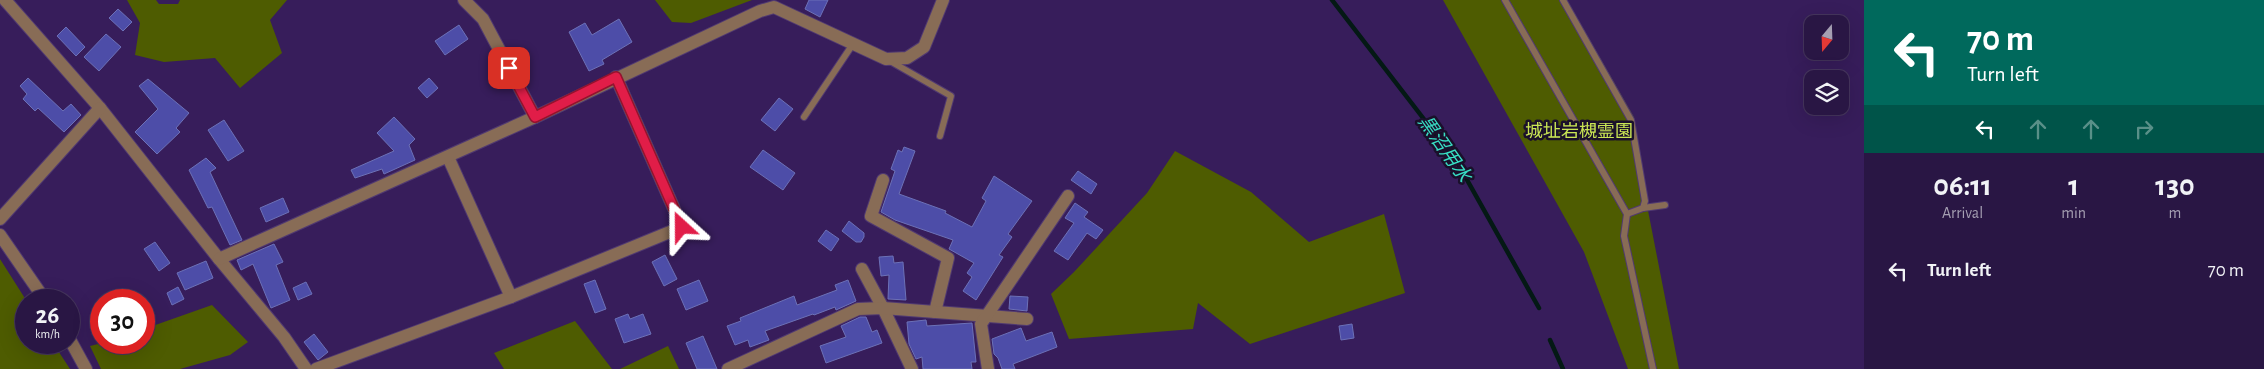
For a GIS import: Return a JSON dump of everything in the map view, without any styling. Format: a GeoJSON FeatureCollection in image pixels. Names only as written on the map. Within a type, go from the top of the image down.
{"type":"FeatureCollection","features":[{"type":"Feature","properties":{"kind":"street"},"geometry":{"type":"LineString","coordinates":[[6,0],[100,108],[219,259],[284,336],[306,369]]}},
{"type":"Feature","properties":{"kind":"street"},"geometry":{"type":"LineString","coordinates":[[464,0],[483,19],[535,117]]}},
{"type":"Feature","properties":{"kind":"street"},"geometry":{"type":"LineString","coordinates":[[219,259],[448,157],[760,11],[774,7],[886,59],[907,58],[924,47],[943,0]]}},
{"type":"Feature","properties":{"kind":"street"},"geometry":{"type":"LineString","coordinates":[[316,369],[511,297],[682,227],[616,77]]}},
{"type":"Feature","properties":{"kind":"street"},"geometry":{"type":"LineString","coordinates":[[0,219],[100,108]]}},
{"type":"Feature","properties":{"kind":"street"},"geometry":{"type":"LineString","coordinates":[[448,157],[511,297]]}},
{"type":"Feature","properties":{"kind":"street"},"geometry":{"type":"LineString","coordinates":[[883,180],[872,216],[948,258],[935,312]]}},
{"type":"Feature","properties":{"kind":"street"},"geometry":{"type":"LineString","coordinates":[[988,369],[981,324],[1068,196]]}},
{"type":"Feature","properties":{"kind":"street"},"geometry":{"type":"LineString","coordinates":[[0,235],[37,289]]}},
{"type":"Feature","properties":{"kind":"street"},"geometry":{"type":"LineString","coordinates":[[862,269],[912,369]]}},
{"type":"Feature","properties":{"kind":"street"},"geometry":{"type":"LineString","coordinates":[[728,369],[858,309],[883,308],[1027,319]]}},
{"type":"Feature","properties":{"kind":"street"},"geometry":{"type":"LineString","coordinates":[[78,354],[86,369]]}},
{"type":"Feature","properties":{"kind":"lane"},"geometry":{"type":"LineString","coordinates":[[1505,0],[1627,214],[1624,236],[1653,369]]}},
{"type":"Feature","properties":{"kind":"lane"},"geometry":{"type":"LineString","coordinates":[[1563,0],[1631,120],[1644,201],[1643,208]]}},
{"type":"Feature","properties":{"kind":"lane"},"geometry":{"type":"LineString","coordinates":[[804,117],[853,44]]}},
{"type":"Feature","properties":{"kind":"lane"},"geometry":{"type":"LineString","coordinates":[[886,59],[951,96],[940,136]]}},
{"type":"Feature","properties":{"kind":"lane"},"geometry":{"type":"LineString","coordinates":[[1627,214],[1643,208],[1665,206]]}},
{"type":"Feature","properties":{"kind":"green space"},"geometry":{"type":"Polygon","coordinates":[[[127,0],[156,0],[159,4],[178,4],[180,0],[287,0],[270,20],[282,53],[240,88],[215,58],[164,62],[135,55],[140,23],[127,0]]]}},
{"type":"Feature","properties":{"kind":"green space"},"geometry":{"type":"Polygon","coordinates":[[[655,0],[752,0],[691,23],[672,22],[655,0]]]}},
{"type":"Feature","properties":{"kind":"green space","name":"城址岩槻霊園"},"geometry":{"type":"Polygon","coordinates":[[[1443,0],[1567,0],[1634,117],[1644,190],[1679,369],[1628,369],[1584,252],[1443,0]]]}},
{"type":"Feature","properties":{"kind":"green space"},"geometry":{"type":"Polygon","coordinates":[[[1175,151],[1251,192],[1309,242],[1384,214],[1405,293],[1250,344],[1198,303],[1193,329],[1069,339],[1051,294],[1074,272],[1147,193],[1175,151]]]}},
{"type":"Feature","properties":{"kind":"green space"},"geometry":{"type":"Polygon","coordinates":[[[0,259],[19,289],[15,289],[15,354],[60,354],[70,369],[0,369],[0,259]]]}},
{"type":"Feature","properties":{"kind":"green space"},"geometry":{"type":"Polygon","coordinates":[[[212,305],[248,342],[230,355],[180,369],[101,369],[94,354],[155,354],[155,325],[212,305]]]}},
{"type":"Feature","properties":{"kind":"green space"},"geometry":{"type":"Polygon","coordinates":[[[575,321],[612,369],[504,369],[494,353],[575,321]]]}},
{"type":"Feature","properties":{"kind":"green space"},"geometry":{"type":"Polygon","coordinates":[[[668,346],[679,369],[620,369],[668,346]]]}},
{"type":"Feature","properties":{"kind":"building"},"geometry":{"type":"Polygon","coordinates":[[[809,0],[828,0],[820,17],[805,9],[809,0]]]}},
{"type":"Feature","properties":{"kind":"building"},"geometry":{"type":"Polygon","coordinates":[[[118,9],[132,22],[123,31],[109,18],[118,9]]]}},
{"type":"Feature","properties":{"kind":"building"},"geometry":{"type":"Polygon","coordinates":[[[619,19],[632,42],[602,60],[604,64],[589,71],[569,32],[585,23],[592,35],[619,19]]]}},
{"type":"Feature","properties":{"kind":"building"},"geometry":{"type":"Polygon","coordinates":[[[459,25],[468,39],[445,55],[435,41],[459,25]]]}},
{"type":"Feature","properties":{"kind":"building"},"geometry":{"type":"Polygon","coordinates":[[[66,27],[85,47],[76,56],[57,36],[66,27]]]}},
{"type":"Feature","properties":{"kind":"building"},"geometry":{"type":"Polygon","coordinates":[[[106,34],[121,47],[99,71],[84,57],[106,34]]]}},
{"type":"Feature","properties":{"kind":"building"},"geometry":{"type":"Polygon","coordinates":[[[28,78],[63,111],[71,104],[81,115],[64,132],[38,108],[35,111],[23,99],[27,94],[20,86],[28,78]]]}},
{"type":"Feature","properties":{"kind":"building"},"geometry":{"type":"Polygon","coordinates":[[[429,78],[438,88],[427,98],[418,88],[429,78]]]}},
{"type":"Feature","properties":{"kind":"building"},"geometry":{"type":"Polygon","coordinates":[[[148,79],[189,113],[176,128],[180,132],[157,154],[135,132],[158,109],[139,86],[148,79]]]}},
{"type":"Feature","properties":{"kind":"building"},"geometry":{"type":"Polygon","coordinates":[[[779,98],[793,109],[775,131],[761,120],[779,98]]]}},
{"type":"Feature","properties":{"kind":"building"},"geometry":{"type":"Polygon","coordinates":[[[394,117],[415,139],[409,145],[415,160],[384,174],[382,169],[355,178],[351,170],[394,151],[377,133],[394,117]]]}},
{"type":"Feature","properties":{"kind":"building"},"geometry":{"type":"Polygon","coordinates":[[[224,120],[244,151],[228,161],[208,130],[224,120]]]}},
{"type":"Feature","properties":{"kind":"building"},"geometry":{"type":"Polygon","coordinates":[[[904,147],[915,151],[899,194],[946,211],[945,213],[972,227],[986,201],[982,198],[994,176],[1032,201],[1008,234],[1012,237],[999,255],[1003,257],[976,300],[963,291],[972,277],[967,273],[974,263],[949,249],[953,240],[895,220],[881,212],[895,171],[891,169],[898,150],[902,152],[904,147]]]}},
{"type":"Feature","properties":{"kind":"building"},"geometry":{"type":"Polygon","coordinates":[[[763,150],[795,173],[783,190],[750,167],[763,150]]]}},
{"type":"Feature","properties":{"kind":"building"},"geometry":{"type":"Polygon","coordinates":[[[206,158],[216,168],[210,172],[242,240],[230,245],[212,207],[208,208],[189,170],[206,158]]]}},
{"type":"Feature","properties":{"kind":"building"},"geometry":{"type":"Polygon","coordinates":[[[1078,171],[1097,184],[1091,194],[1071,180],[1078,171]]]}},
{"type":"Feature","properties":{"kind":"building"},"geometry":{"type":"Polygon","coordinates":[[[283,198],[289,212],[266,222],[260,208],[283,198]]]}},
{"type":"Feature","properties":{"kind":"building"},"geometry":{"type":"Polygon","coordinates":[[[1075,203],[1088,212],[1084,217],[1103,230],[1096,239],[1087,233],[1068,260],[1054,251],[1074,223],[1065,218],[1075,203]]]}},
{"type":"Feature","properties":{"kind":"building"},"geometry":{"type":"Polygon","coordinates":[[[849,221],[864,233],[861,242],[856,242],[842,231],[849,221]]]}},
{"type":"Feature","properties":{"kind":"building"},"geometry":{"type":"Polygon","coordinates":[[[826,230],[839,239],[831,251],[818,241],[826,230]]]}},
{"type":"Feature","properties":{"kind":"building"},"geometry":{"type":"Polygon","coordinates":[[[155,242],[170,263],[159,271],[144,249],[155,242]]]}},
{"type":"Feature","properties":{"kind":"building"},"geometry":{"type":"Polygon","coordinates":[[[274,244],[283,262],[276,265],[290,300],[271,308],[253,264],[241,270],[237,260],[274,244]]]}},
{"type":"Feature","properties":{"kind":"building"},"geometry":{"type":"Polygon","coordinates":[[[665,255],[677,279],[664,286],[652,262],[665,255]]]}},
{"type":"Feature","properties":{"kind":"building"},"geometry":{"type":"Polygon","coordinates":[[[893,256],[894,263],[903,262],[906,300],[888,299],[889,275],[881,276],[879,257],[893,256]]]}},
{"type":"Feature","properties":{"kind":"building"},"geometry":{"type":"Polygon","coordinates":[[[206,261],[213,278],[185,290],[177,273],[206,261]]]}},
{"type":"Feature","properties":{"kind":"building"},"geometry":{"type":"Polygon","coordinates":[[[595,280],[606,309],[595,313],[584,284],[595,280]]]}},
{"type":"Feature","properties":{"kind":"building"},"geometry":{"type":"Polygon","coordinates":[[[699,280],[708,301],[686,310],[677,289],[699,280]]]}},
{"type":"Feature","properties":{"kind":"building"},"geometry":{"type":"Polygon","coordinates":[[[848,280],[856,301],[836,310],[835,307],[765,331],[769,340],[750,347],[748,340],[735,345],[727,326],[741,321],[740,318],[794,296],[797,305],[837,290],[835,285],[848,280]]]}},
{"type":"Feature","properties":{"kind":"building"},"geometry":{"type":"Polygon","coordinates":[[[306,282],[312,294],[298,300],[293,288],[306,282]]]}},
{"type":"Feature","properties":{"kind":"building"},"geometry":{"type":"Polygon","coordinates":[[[178,287],[184,299],[172,305],[167,293],[178,287]]]}},
{"type":"Feature","properties":{"kind":"building"},"geometry":{"type":"Polygon","coordinates":[[[1010,296],[1028,297],[1027,311],[1009,309],[1010,296]]]}},
{"type":"Feature","properties":{"kind":"building"},"geometry":{"type":"Polygon","coordinates":[[[628,314],[630,319],[643,314],[651,334],[624,343],[615,319],[628,314]]]}},
{"type":"Feature","properties":{"kind":"building"},"geometry":{"type":"Polygon","coordinates":[[[860,317],[866,317],[872,332],[877,330],[882,343],[826,363],[820,346],[846,337],[841,326],[860,317]]]}},
{"type":"Feature","properties":{"kind":"building"},"geometry":{"type":"Polygon","coordinates":[[[926,320],[927,326],[972,323],[976,362],[971,362],[972,369],[923,369],[922,357],[916,359],[909,344],[907,322],[926,320]]]}},
{"type":"Feature","properties":{"kind":"building"},"geometry":{"type":"Polygon","coordinates":[[[1352,324],[1354,338],[1341,340],[1339,326],[1352,324]]]}},
{"type":"Feature","properties":{"kind":"building"},"geometry":{"type":"Polygon","coordinates":[[[1021,328],[1026,341],[1052,332],[1057,347],[1013,364],[1015,369],[1002,369],[998,358],[994,354],[992,339],[1021,328]]]}},
{"type":"Feature","properties":{"kind":"building"},"geometry":{"type":"Polygon","coordinates":[[[314,334],[328,352],[318,360],[304,342],[314,334]]]}},
{"type":"Feature","properties":{"kind":"building"},"geometry":{"type":"Polygon","coordinates":[[[703,336],[717,369],[697,369],[686,343],[703,336]]]}},
{"type":"Feature","properties":{"kind":"waterway","name":"黒沼用水"},"geometry":{"type":"LineString","coordinates":[[1332,0],[1457,162],[1539,308]]}},
{"type":"Feature","properties":{"kind":"waterway","name":"黒沼用水"},"geometry":{"type":"LineString","coordinates":[[1550,340],[1563,369]]}},
{"type":"Feature","properties":{"kind":"route"},"geometry":{"type":"LineString","coordinates":[[509,68],[535,117],[616,77],[682,227]]}}]}
